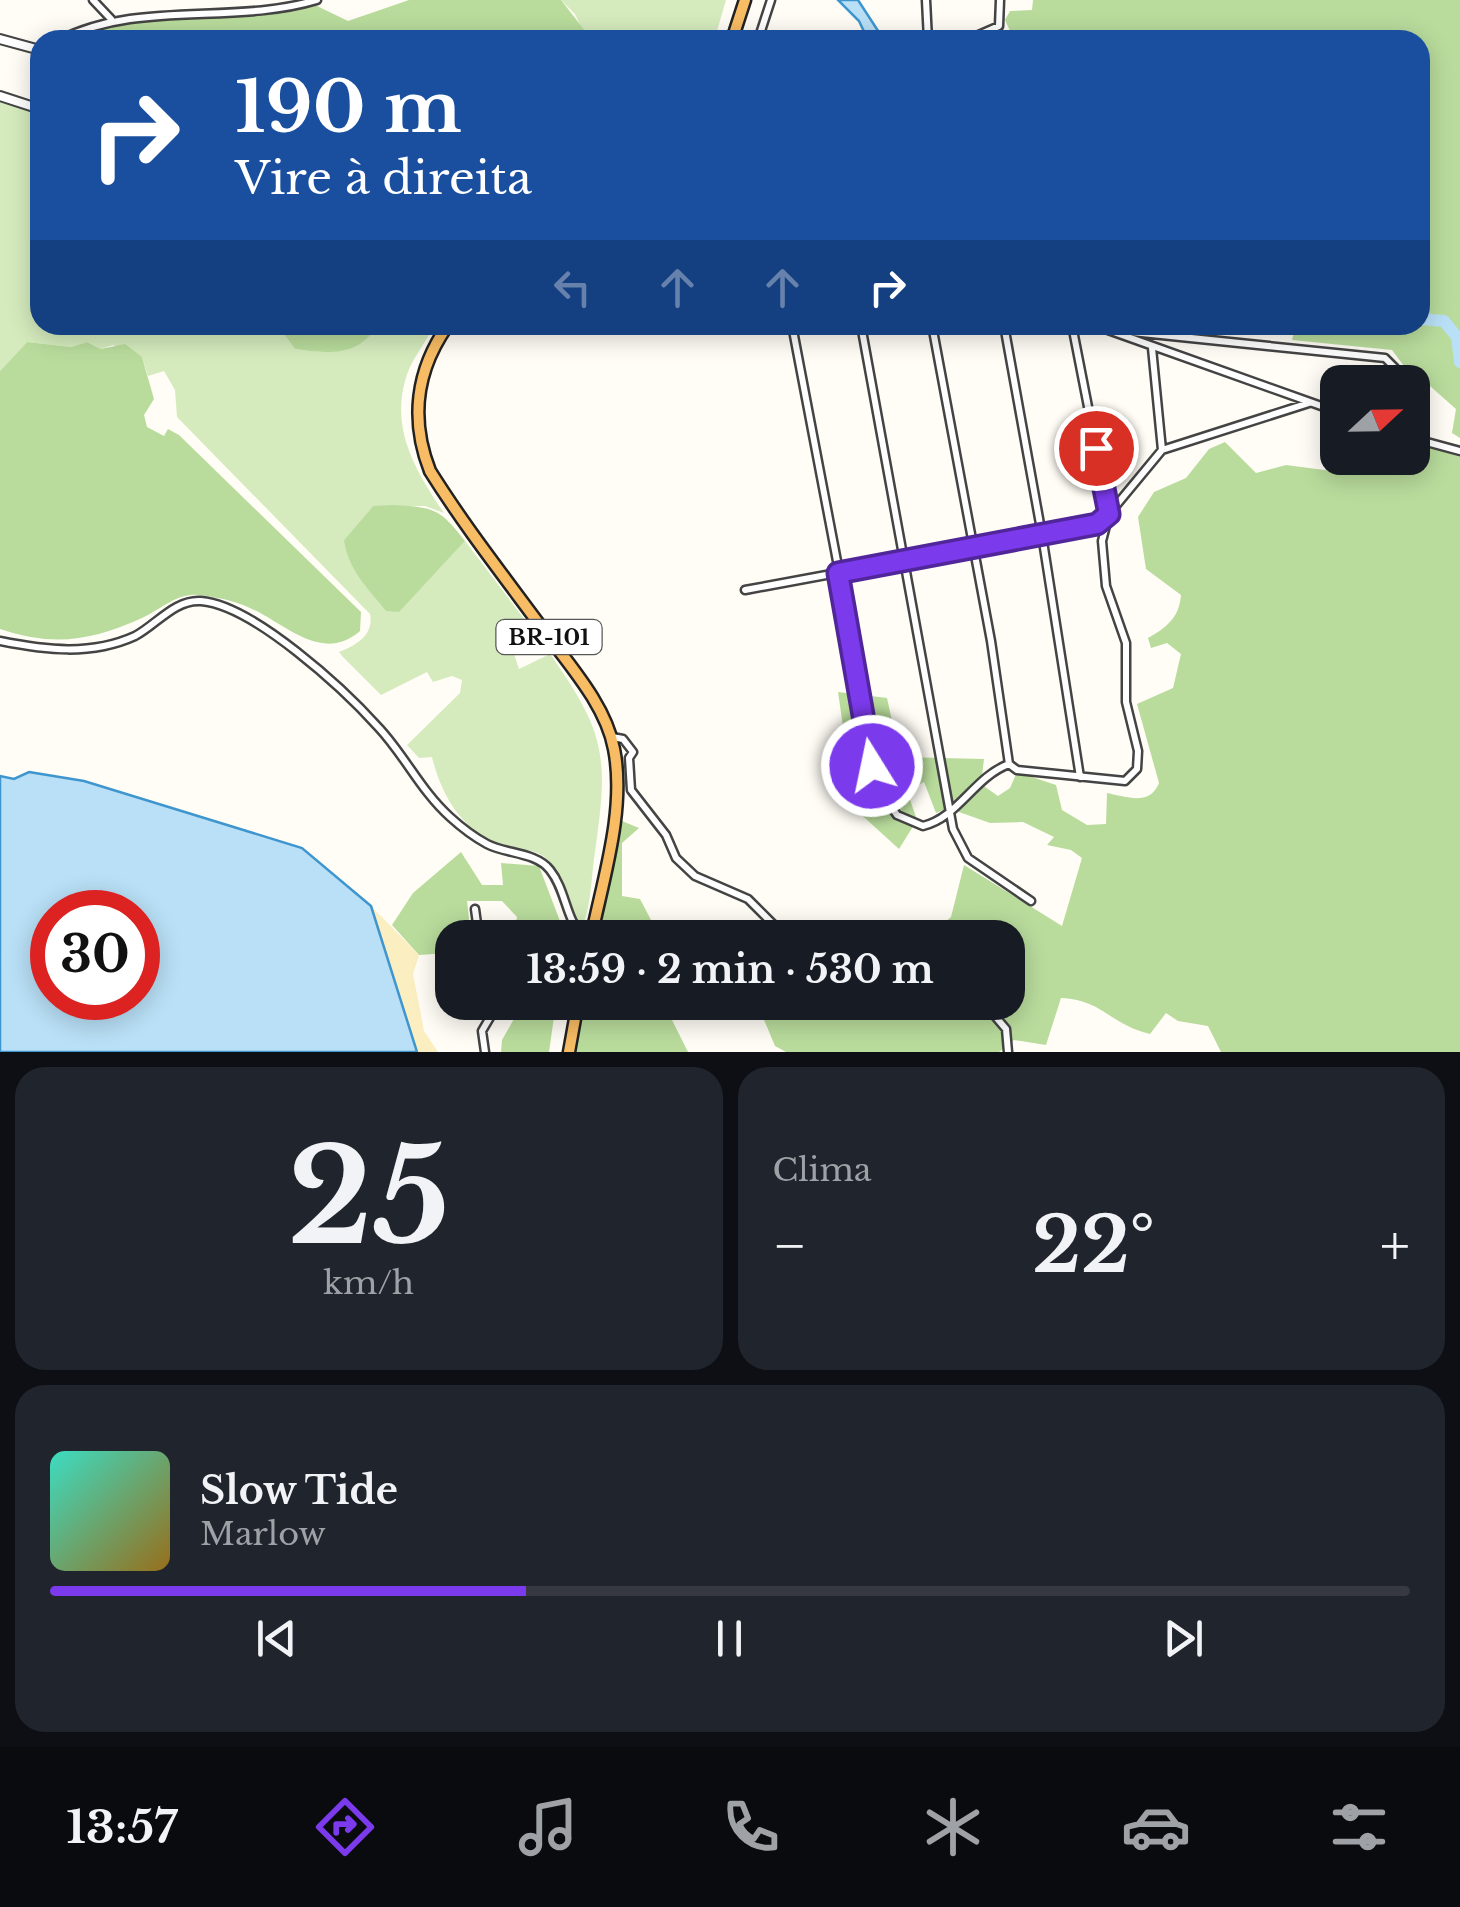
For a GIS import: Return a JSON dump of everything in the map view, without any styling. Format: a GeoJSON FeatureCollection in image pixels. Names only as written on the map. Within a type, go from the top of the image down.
{"type":"FeatureCollection","features":[{"type":"Feature","properties":{"kind":"highway"},"geometry":{"type":"LineString","coordinates":[[735,30],[745,0]]}},
{"type":"Feature","properties":{"kind":"highway","name":"BR-101"},"geometry":{"type":"LineString","coordinates":[[442,335],[419,388],[417,420],[425,458],[448,499],[577,675],[611,736],[616,790],[594,920]]}},
{"type":"Feature","properties":{"kind":"highway"},"geometry":{"type":"LineString","coordinates":[[569,1052],[575,1020]]}},
{"type":"Feature","properties":{"kind":"street"},"geometry":{"type":"LineString","coordinates":[[93,0],[112,20]]}},
{"type":"Feature","properties":{"kind":"street"},"geometry":{"type":"LineString","coordinates":[[86,30],[112,20],[266,12],[317,0]]}},
{"type":"Feature","properties":{"kind":"street"},"geometry":{"type":"LineString","coordinates":[[761,30],[771,0]]}},
{"type":"Feature","properties":{"kind":"street"},"geometry":{"type":"LineString","coordinates":[[926,0],[928,30]]}},
{"type":"Feature","properties":{"kind":"street"},"geometry":{"type":"LineString","coordinates":[[990,30],[999,26],[1000,0]]}},
{"type":"Feature","properties":{"kind":"street"},"geometry":{"type":"LineString","coordinates":[[0,39],[30,47]]}},
{"type":"Feature","properties":{"kind":"street"},"geometry":{"type":"LineString","coordinates":[[0,96],[30,106]]}},
{"type":"Feature","properties":{"kind":"street"},"geometry":{"type":"LineString","coordinates":[[794,335],[881,792],[896,815],[914,825],[935,823],[984,776],[1009,764]]}},
{"type":"Feature","properties":{"kind":"street"},"geometry":{"type":"LineString","coordinates":[[863,335],[953,830],[968,858],[1031,901]]}},
{"type":"Feature","properties":{"kind":"street"},"geometry":{"type":"LineString","coordinates":[[934,335],[1009,764],[1016,770],[1125,781],[1140,764],[1126,702],[1126,643],[1103,563],[1109,514],[1074,335]]}},
{"type":"Feature","properties":{"kind":"street"},"geometry":{"type":"LineString","coordinates":[[1006,335],[1080,777]]}},
{"type":"Feature","properties":{"kind":"street"},"geometry":{"type":"LineString","coordinates":[[1116,335],[1320,406]]}},
{"type":"Feature","properties":{"kind":"street"},"geometry":{"type":"LineString","coordinates":[[1152,335],[1384,358],[1392,365]]}},
{"type":"Feature","properties":{"kind":"street"},"geometry":{"type":"LineString","coordinates":[[1152,348],[1162,450]]}},
{"type":"Feature","properties":{"kind":"street"},"geometry":{"type":"LineString","coordinates":[[745,590],[1097,524],[1162,450],[1310,402]]}},
{"type":"Feature","properties":{"kind":"street"},"geometry":{"type":"LineString","coordinates":[[1430,443],[1460,451]]}},
{"type":"Feature","properties":{"kind":"street"},"geometry":{"type":"LineString","coordinates":[[0,641],[40,650],[72,651],[124,640],[188,602],[214,603],[237,613],[290,646],[360,709],[439,807],[458,824],[487,844],[544,863],[558,884],[569,920]]}},
{"type":"Feature","properties":{"kind":"street"},"geometry":{"type":"LineString","coordinates":[[611,736],[624,739],[634,752],[630,758],[635,799],[687,869],[748,899],[768,920]]}},
{"type":"Feature","properties":{"kind":"street"},"geometry":{"type":"LineString","coordinates":[[616,790],[631,785]]}},
{"type":"Feature","properties":{"kind":"street"},"geometry":{"type":"LineString","coordinates":[[475,909],[477,920]]}},
{"type":"Feature","properties":{"kind":"street"},"geometry":{"type":"LineString","coordinates":[[484,1052],[482,1031],[488,1020]]}},
{"type":"Feature","properties":{"kind":"street"},"geometry":{"type":"LineString","coordinates":[[998,1020],[1006,1030],[1008,1052]]}},
{"type":"Feature","properties":{"kind":"green space"},"geometry":{"type":"Polygon","coordinates":[[[409,0],[561,0],[584,30],[88,30],[155,17],[252,14],[315,5],[348,21],[409,0]]]}},
{"type":"Feature","properties":{"kind":"green space"},"geometry":{"type":"Polygon","coordinates":[[[561,0],[726,0],[717,30],[582,30],[575,14],[561,0]]]}},
{"type":"Feature","properties":{"kind":"green space"},"geometry":{"type":"Polygon","coordinates":[[[1033,0],[1460,0],[1460,438],[1452,433],[1456,409],[1430,386],[1430,365],[1403,365],[1392,350],[1292,340],[1293,335],[1430,335],[1430,30],[1010,30],[1005,20],[1010,11],[1032,10],[1033,0]]]}},
{"type":"Feature","properties":{"kind":"green space"},"geometry":{"type":"Polygon","coordinates":[[[0,100],[30,108],[30,335],[284,335],[295,349],[330,352],[351,348],[370,335],[428,335],[407,373],[401,417],[416,467],[444,513],[425,506],[373,506],[344,540],[422,587],[465,541],[531,628],[510,642],[519,669],[550,654],[569,683],[594,729],[602,773],[584,920],[573,920],[558,877],[545,858],[478,834],[448,799],[432,757],[419,758],[407,745],[460,693],[462,680],[452,676],[433,682],[427,672],[381,695],[339,652],[367,633],[370,614],[177,417],[175,390],[164,371],[148,376],[142,357],[113,345],[101,349],[87,342],[71,347],[27,342],[0,371],[0,100]]]}},
{"type":"Feature","properties":{"kind":"green space"},"geometry":{"type":"Polygon","coordinates":[[[284,335],[370,335],[342,351],[295,349],[284,335]]]}},
{"type":"Feature","properties":{"kind":"green space"},"geometry":{"type":"Polygon","coordinates":[[[27,342],[71,347],[87,342],[101,349],[125,344],[142,357],[154,399],[144,415],[147,427],[164,436],[168,429],[179,435],[361,612],[360,631],[332,644],[318,642],[244,605],[198,595],[176,599],[106,632],[72,639],[38,638],[0,629],[0,371],[27,342]]]}},
{"type":"Feature","properties":{"kind":"green space"},"geometry":{"type":"Polygon","coordinates":[[[1225,442],[1256,473],[1286,465],[1320,469],[1320,475],[1430,475],[1430,447],[1460,457],[1460,1052],[1221,1052],[1208,1026],[1178,1021],[1166,1013],[1150,1034],[1087,1003],[1061,998],[1046,1045],[1014,1040],[999,1052],[786,1052],[775,1046],[764,1020],[1025,1020],[1025,920],[948,920],[964,865],[1062,926],[1082,858],[1071,850],[1047,845],[1054,837],[1023,822],[990,823],[959,812],[959,804],[936,813],[924,782],[907,791],[917,820],[899,849],[855,809],[838,692],[887,698],[900,757],[984,759],[981,784],[998,796],[1010,788],[1017,772],[1056,785],[1062,810],[1087,825],[1106,824],[1107,793],[1144,797],[1159,783],[1137,704],[1173,688],[1181,654],[1167,643],[1151,648],[1148,638],[1171,621],[1181,595],[1146,569],[1138,517],[1154,492],[1186,478],[1209,449],[1225,442]]]}},
{"type":"Feature","properties":{"kind":"green space"},"geometry":{"type":"Polygon","coordinates":[[[373,506],[434,511],[465,541],[399,612],[386,611],[366,586],[354,570],[344,540],[373,506]]]}},
{"type":"Feature","properties":{"kind":"green space"},"geometry":{"type":"Polygon","coordinates":[[[622,821],[639,828],[622,843],[622,896],[640,899],[651,920],[598,920],[614,829],[622,821]]]}},
{"type":"Feature","properties":{"kind":"green space"},"geometry":{"type":"Polygon","coordinates":[[[461,852],[482,885],[503,885],[501,863],[539,866],[560,920],[516,920],[502,901],[467,901],[469,920],[435,920],[435,954],[419,955],[392,925],[413,893],[461,852]]]}},
{"type":"Feature","properties":{"kind":"green space"},"geometry":{"type":"Polygon","coordinates":[[[513,1020],[554,1020],[549,1052],[501,1052],[502,1040],[513,1020]]]}},
{"type":"Feature","properties":{"kind":"green space"},"geometry":{"type":"Polygon","coordinates":[[[577,1020],[672,1020],[688,1052],[572,1052],[577,1020]]]}},
{"type":"Feature","properties":{"kind":"sand"},"geometry":{"type":"Polygon","coordinates":[[[371,906],[419,955],[413,974],[424,1031],[438,1052],[417,1052],[371,906]]]}},
{"type":"Feature","properties":{"kind":"water"},"geometry":{"type":"Polygon","coordinates":[[[838,0],[858,0],[878,30],[863,30],[838,0]]]}},
{"type":"Feature","properties":{"kind":"water"},"geometry":{"type":"Polygon","coordinates":[[[29,772],[84,781],[302,848],[371,906],[417,1052],[0,1052],[0,776],[14,779],[29,772]]]}},
{"type":"Feature","properties":{"kind":"waterway"},"geometry":{"type":"LineString","coordinates":[[1430,320],[1444,321],[1457,337],[1460,362]]}},
{"type":"Feature","properties":{"kind":"route"},"geometry":{"type":"LineString","coordinates":[[872,766],[838,573],[1097,524],[1109,514],[1096,448]]}}]}
